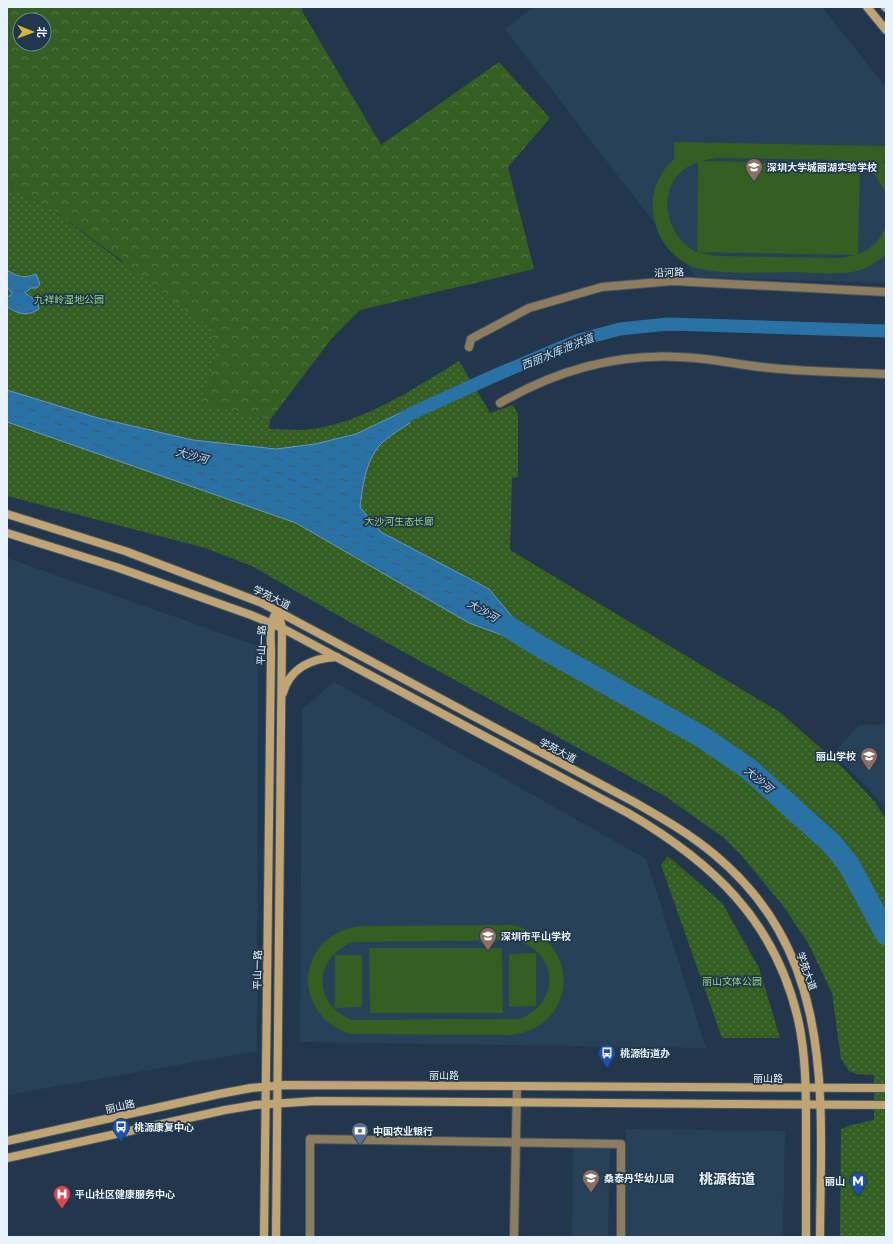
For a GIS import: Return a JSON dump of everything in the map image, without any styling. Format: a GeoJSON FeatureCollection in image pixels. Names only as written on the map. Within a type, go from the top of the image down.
{"type":"FeatureCollection","features":[{"type":"Feature","properties":{"kind":"street"},"geometry":{"type":"LineString","coordinates":[[867,7],[886,30]]}},
{"type":"Feature","properties":{"kind":"street","name":"沿河路"},"geometry":{"type":"LineString","coordinates":[[469,347],[471,339],[530,308],[602,287],[673,280],[886,292]]}},
{"type":"Feature","properties":{"kind":"street"},"geometry":{"type":"LineString","coordinates":[[500,403],[530,386],[570,370],[607,361],[651,357],[694,358],[771,368],[886,374]]}},
{"type":"Feature","properties":{"kind":"street","name":"学苑大道"},"geometry":{"type":"LineString","coordinates":[[7,514],[125,551],[242,594],[278,611],[634,802],[680,829],[715,855],[756,897],[772,920],[791,955],[801,979],[812,1017],[820,1088],[820,1237]]}},
{"type":"Feature","properties":{"kind":"street"},"geometry":{"type":"LineString","coordinates":[[7,533],[116,567],[282,628],[634,817],[689,853],[708,868],[728,888],[766,938],[780,966],[793,1000],[798,1020],[806,1088],[806,1237]]}},
{"type":"Feature","properties":{"kind":"street","name":"平山一路"},"geometry":{"type":"LineString","coordinates":[[264,1237],[271,623],[273,616],[278,611]]}},
{"type":"Feature","properties":{"kind":"street","name":"平山一路"},"geometry":{"type":"LineString","coordinates":[[276,1237],[282,628],[278,611]]}},
{"type":"Feature","properties":{"kind":"street"},"geometry":{"type":"LineString","coordinates":[[281,702],[288,682],[302,666],[319,658],[338,657]]}},
{"type":"Feature","properties":{"kind":"street","name":"丽山路"},"geometry":{"type":"LineString","coordinates":[[7,1142],[219,1094],[277,1086],[317,1084],[886,1088]]}},
{"type":"Feature","properties":{"kind":"street"},"geometry":{"type":"LineString","coordinates":[[514,1237],[517,1086]]}},
{"type":"Feature","properties":{"kind":"street"},"geometry":{"type":"LineString","coordinates":[[7,1158],[225,1110],[277,1103],[316,1101],[886,1104]]}},
{"type":"Feature","properties":{"kind":"street"},"geometry":{"type":"LineString","coordinates":[[310,1237],[310,1139],[622,1144],[621,1237]]}},
{"type":"Feature","properties":{"kind":"shaded area","name":"深圳大学城丽湖实验学校"},"geometry":{"type":"Polygon","coordinates":[[[534,7],[822,7],[886,87],[886,283],[696,277],[505,29],[534,7]]]}},
{"type":"Feature","properties":{"kind":"shaded area"},"geometry":{"type":"Polygon","coordinates":[[[7,558],[258,646],[257,1051],[7,1095],[7,558]]]}},
{"type":"Feature","properties":{"kind":"shaded area","name":"深圳市平山学校"},"geometry":{"type":"Polygon","coordinates":[[[334,682],[646,859],[706,1048],[300,1042],[302,709],[334,682]]]}},
{"type":"Feature","properties":{"kind":"shaded area","name":"丽山学校"},"geometry":{"type":"Polygon","coordinates":[[[886,724],[886,810],[869,789],[833,754],[859,725],[886,724]]]}},
{"type":"Feature","properties":{"kind":"shaded area"},"geometry":{"type":"Polygon","coordinates":[[[626,1129],[785,1131],[783,1237],[625,1237],[626,1129]]]}},
{"type":"Feature","properties":{"kind":"shaded area","name":"桑泰丹华幼儿园"},"geometry":{"type":"Polygon","coordinates":[[[573,1148],[610,1149],[608,1237],[572,1237],[573,1148]]]}},
{"type":"Feature","properties":{"kind":"green space"},"geometry":{"type":"Polygon","coordinates":[[[7,7],[303,7],[302,11],[381,145],[499,62],[550,118],[508,167],[534,269],[360,310],[332,338],[270,420],[198,404],[208,384],[121,260],[54,211],[7,188],[7,7]]]}},
{"type":"Feature","properties":{"kind":"green space"},"geometry":{"type":"Polygon","coordinates":[[[674,142],[886,146],[886,161],[882,161],[886,165],[886,192],[875,175],[860,165],[858,254],[867,250],[875,243],[886,226],[886,254],[870,266],[857,271],[824,274],[797,272],[728,272],[713,271],[691,266],[676,257],[664,244],[654,220],[653,197],[657,183],[664,170],[674,159],[674,142]],[[717,158],[700,161],[858,164],[841,160],[717,158]],[[698,162],[684,169],[674,180],[669,192],[667,205],[669,219],[675,232],[684,243],[697,252],[698,162]],[[698,252],[715,256],[840,258],[856,255],[698,252]]]}},
{"type":"Feature","properties":{"kind":"green space","name":"大沙河生态长廊"},"geometry":{"type":"Polygon","coordinates":[[[7,188],[54,211],[212,330],[216,354],[208,384],[199,404],[270,420],[269,429],[312,429],[352,419],[371,411],[407,393],[459,361],[490,413],[513,405],[518,414],[518,477],[512,478],[510,550],[781,713],[843,768],[874,801],[886,819],[886,1237],[840,1237],[841,1129],[851,1125],[874,1120],[874,1075],[857,1074],[849,1071],[841,1059],[832,993],[808,943],[784,907],[741,855],[724,838],[665,796],[362,629],[252,566],[205,548],[7,496],[7,188]]]}},
{"type":"Feature","properties":{"kind":"green space","name":"丽山文体公园"},"geometry":{"type":"Polygon","coordinates":[[[668,856],[722,903],[759,968],[780,1038],[722,1038],[661,865],[668,856]]]}},
{"type":"Feature","properties":{"kind":"green space"},"geometry":{"type":"Polygon","coordinates":[[[510,925],[533,932],[550,945],[560,961],[564,980],[561,999],[551,1015],[534,1028],[511,1035],[350,1034],[330,1024],[317,1009],[310,993],[308,975],[313,958],[323,943],[339,932],[361,926],[510,925]],[[510,940],[353,942],[340,949],[330,959],[325,970],[323,981],[324,993],[330,1004],[340,1013],[353,1020],[519,1019],[533,1011],[543,1001],[548,988],[549,975],[545,963],[538,952],[526,944],[510,940]]]}},
{"type":"Feature","properties":{"kind":"green space"},"geometry":{"type":"Polygon","coordinates":[[[369,948],[502,948],[503,1013],[370,1013],[369,948]]]}},
{"type":"Feature","properties":{"kind":"green space"},"geometry":{"type":"Polygon","coordinates":[[[536,953],[536,1006],[509,1007],[509,954],[536,953]]]}},
{"type":"Feature","properties":{"kind":"green space"},"geometry":{"type":"Polygon","coordinates":[[[335,955],[362,955],[362,1007],[335,1008],[335,955]]]}},
{"type":"Feature","properties":{"kind":"water"},"geometry":{"type":"Polygon","coordinates":[[[7,270],[21,276],[36,274],[40,284],[37,288],[31,288],[25,293],[38,302],[39,309],[31,313],[23,314],[7,307],[7,296],[10,296],[12,293],[7,287],[7,270]]]}},
{"type":"Feature","properties":{"kind":"water"},"geometry":{"type":"Polygon","coordinates":[[[7,390],[98,418],[193,440],[276,449],[315,444],[356,434],[402,412],[410,423],[384,441],[373,455],[366,471],[360,507],[381,532],[489,589],[515,620],[509,633],[502,635],[469,623],[296,523],[7,422],[7,390]]]}},
{"type":"Feature","properties":{"kind":"waterway","name":"西丽水库泄洪道"},"geometry":{"type":"LineString","coordinates":[[391,427],[410,414],[496,375],[579,340],[620,329],[668,324],[886,331]]}},
{"type":"Feature","properties":{"kind":"waterway","name":"大沙河"},"geometry":{"type":"LineString","coordinates":[[485,612],[539,646],[702,737],[749,769],[832,844],[849,865],[886,934]]}},
{"type":"Feature","properties":{"kind":"place","name":"深圳大学城丽湖实验学校"},"geometry":{"type":"Point","coordinates":[754,182]}},
{"type":"Feature","properties":{"kind":"place","name":"丽山学校"},"geometry":{"type":"Point","coordinates":[869,771]}},
{"type":"Feature","properties":{"kind":"place","name":"深圳市平山学校"},"geometry":{"type":"Point","coordinates":[488,951]}},
{"type":"Feature","properties":{"kind":"place","name":"桃源街道办"},"geometry":{"type":"Point","coordinates":[607,1068]}},
{"type":"Feature","properties":{"kind":"place","name":"桃源康复中心"},"geometry":{"type":"Point","coordinates":[121,1142]}},
{"type":"Feature","properties":{"kind":"place","name":"中国农业银行"},"geometry":{"type":"Point","coordinates":[360,1146]}},
{"type":"Feature","properties":{"kind":"place","name":"桑泰丹华幼儿园"},"geometry":{"type":"Point","coordinates":[591,1193]}},
{"type":"Feature","properties":{"kind":"place","name":"丽山"},"geometry":{"type":"Point","coordinates":[858,1196]}},
{"type":"Feature","properties":{"kind":"place","name":"平山社区健康服务中心"},"geometry":{"type":"Point","coordinates":[62,1209]}},
{"type":"Feature","properties":{"kind":"district","name":"桃源街道"},"geometry":{"type":"Point","coordinates":[727,1178]}},
{"type":"Feature","properties":{"kind":"park label","name":"九祥岭湿地公园"},"geometry":{"type":"Point","coordinates":[69,299]}}]}
